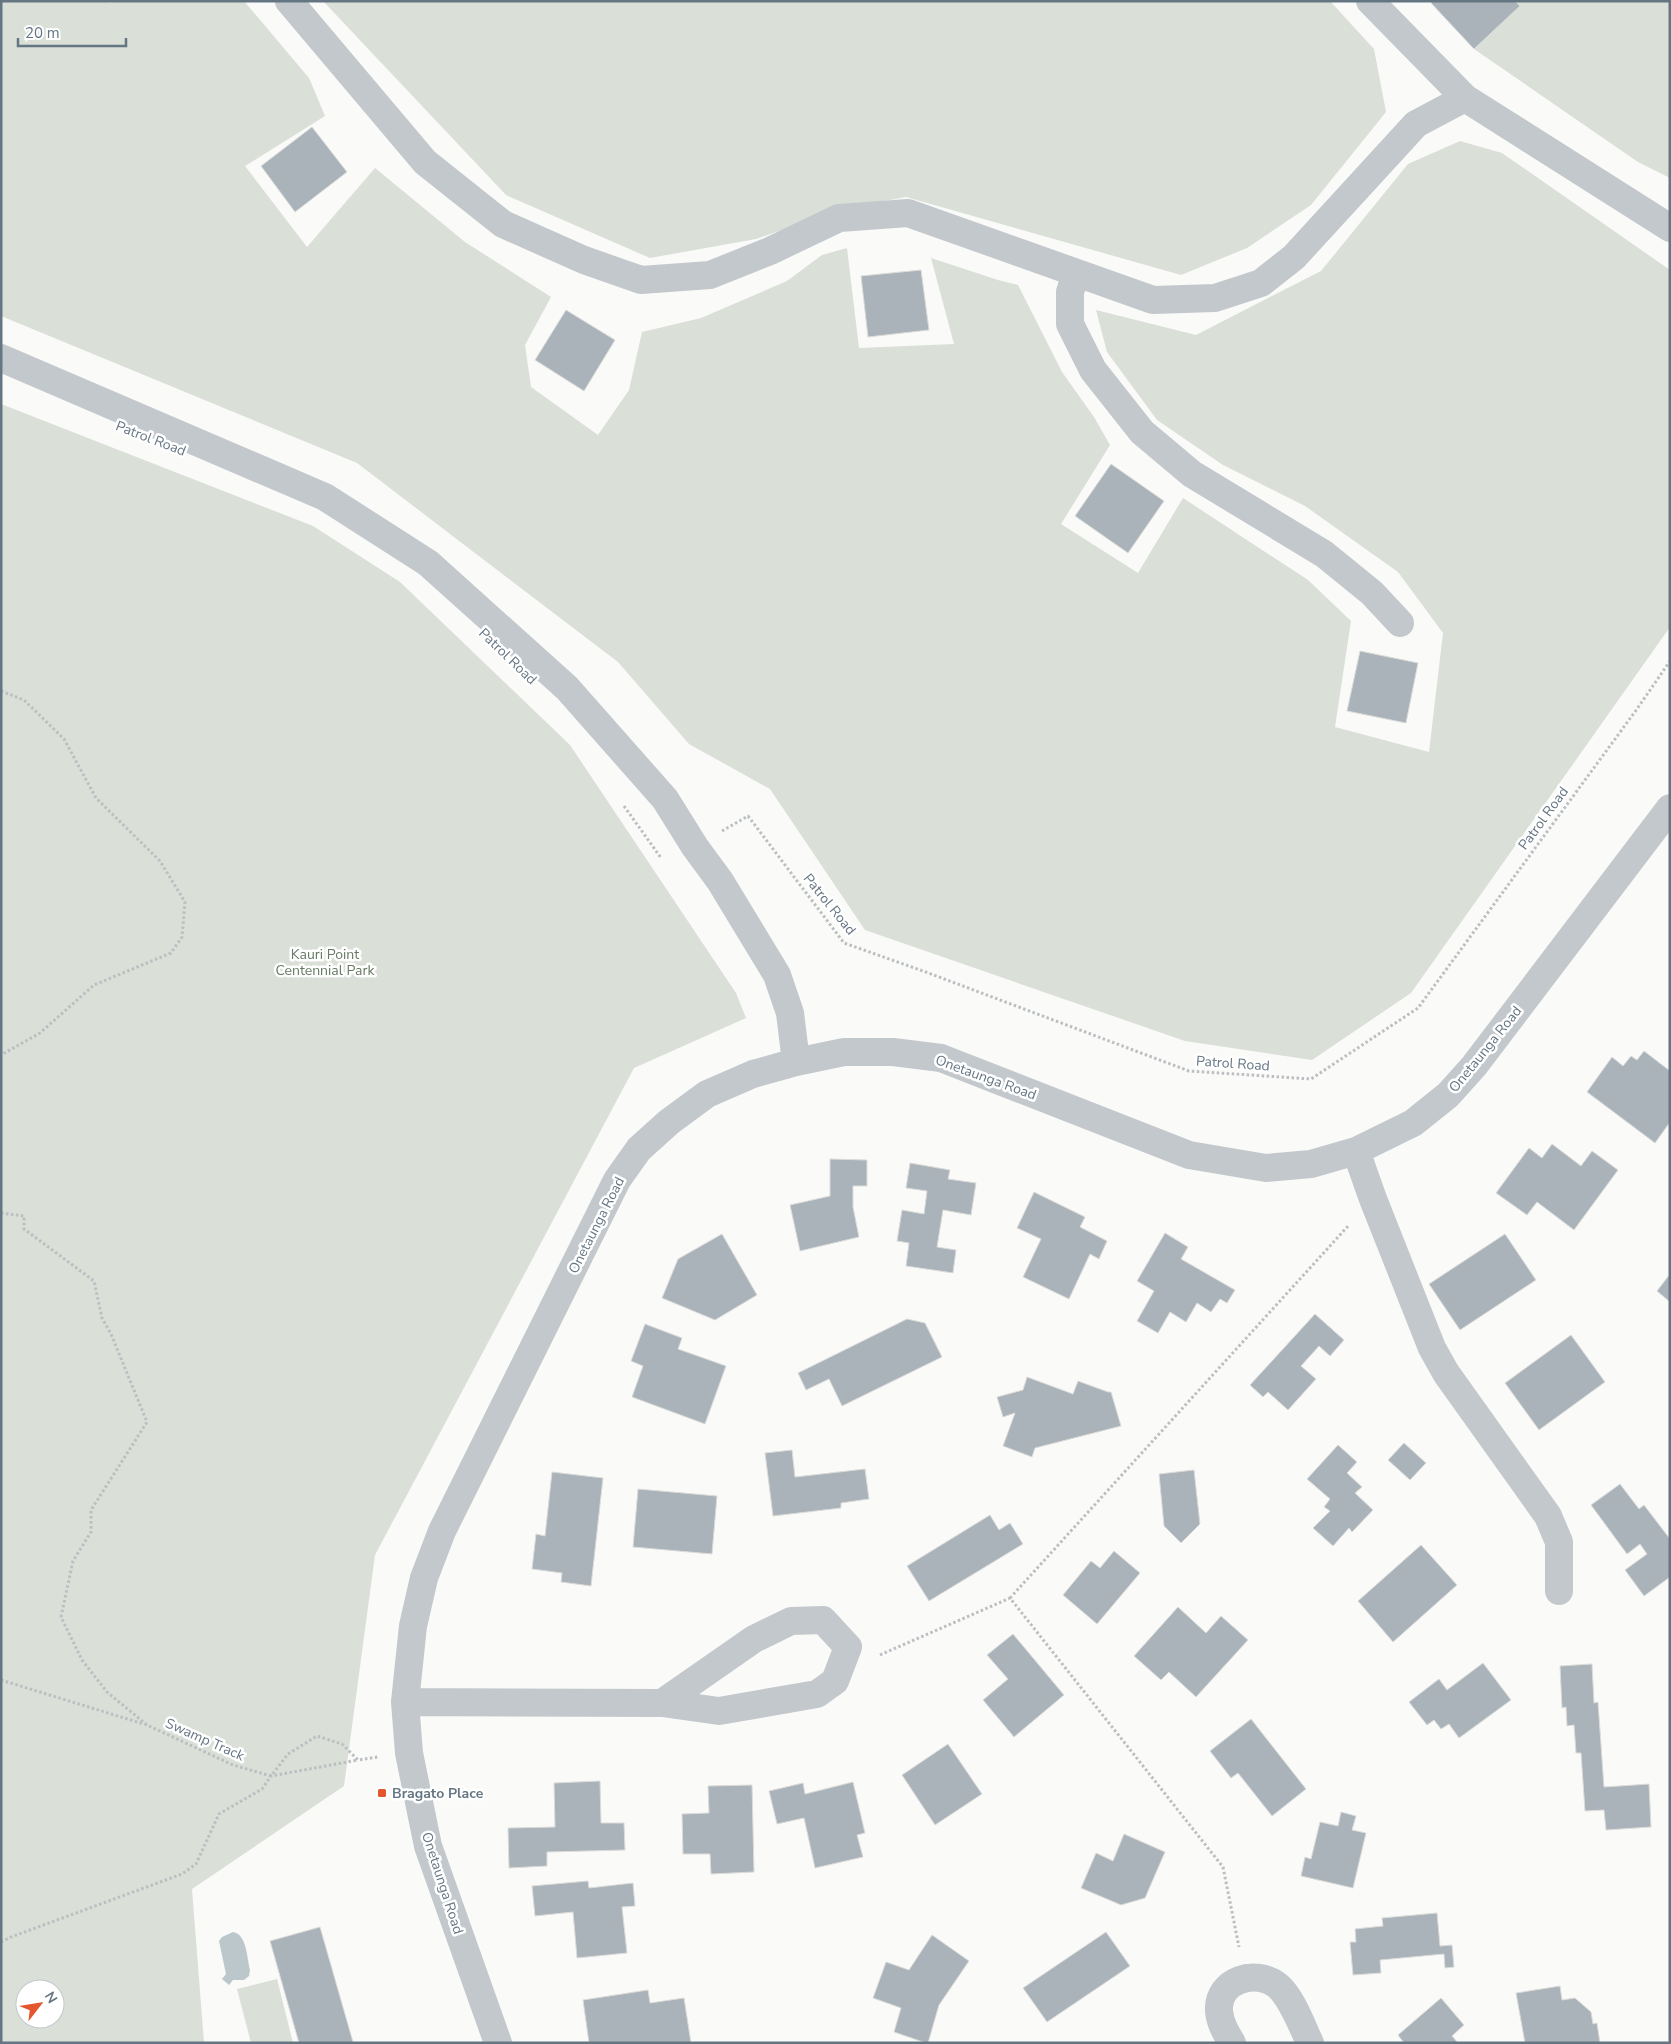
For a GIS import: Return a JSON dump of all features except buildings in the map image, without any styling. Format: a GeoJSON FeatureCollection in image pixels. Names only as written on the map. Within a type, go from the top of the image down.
{"type":"FeatureCollection","features":[{"type":"Feature","properties":{"kind":"street"},"geometry":{"type":"LineString","coordinates":[[289,1],[425,162],[504,224],[584,260],[642,280],[710,275],[770,251],[839,218],[908,213],[1153,300],[1215,298],[1261,282],[1294,257],[1416,124],[1465,98]]}},
{"type":"Feature","properties":{"kind":"street"},"geometry":{"type":"LineString","coordinates":[[1370,1],[1465,98],[1670,228]]}},
{"type":"Feature","properties":{"kind":"street"},"geometry":{"type":"LineString","coordinates":[[1076,273],[1070,292],[1070,324],[1093,370],[1142,432],[1192,474],[1324,554],[1372,593],[1400,623]]}},
{"type":"Feature","properties":{"kind":"street"},"geometry":{"type":"LineString","coordinates":[[1,358],[325,496],[428,563],[568,688],[665,800],[695,847],[720,881],[777,975],[790,1013],[796,1062]]}},
{"type":"Feature","properties":{"kind":"street","name":"Onetaunga Road"},"geometry":{"type":"LineString","coordinates":[[498,2043],[428,1846],[409,1753],[405,1702],[413,1626],[424,1578],[442,1531],[617,1180],[639,1149],[669,1122],[708,1094],[753,1074],[796,1062],[844,1052],[893,1052],[941,1058],[1190,1154],[1266,1168],[1311,1164],[1356,1151],[1413,1123],[1448,1096],[1474,1066],[1670,808]]}},
{"type":"Feature","properties":{"kind":"street"},"geometry":{"type":"LineString","coordinates":[[1356,1151],[1432,1348],[1446,1373],[1548,1516],[1558,1542],[1558,1591]]}},
{"type":"Feature","properties":{"kind":"street"},"geometry":{"type":"LineString","coordinates":[[405,1702],[662,1703],[719,1711],[817,1694],[835,1681],[848,1647],[823,1620],[791,1621],[754,1639],[662,1703]]}},
{"type":"Feature","properties":{"kind":"street"},"geometry":{"type":"LineString","coordinates":[[1232,2043],[1223,2026],[1219,2009],[1223,1994],[1232,1984],[1245,1977],[1262,1977],[1278,1986],[1292,2006],[1310,2043]]}},
{"type":"Feature","properties":{"kind":"path","name":"Patrol Road"},"geometry":{"type":"LineString","coordinates":[[623,804],[666,867],[695,847],[748,816],[844,943],[1189,1071],[1311,1079],[1418,1008],[1637,709],[1670,661]]}},
{"type":"Feature","properties":{"kind":"path"},"geometry":{"type":"LineString","coordinates":[[1,691],[24,700],[64,740],[96,798],[160,861],[185,902],[182,938],[171,953],[94,985],[40,1033],[1,1055]]}},
{"type":"Feature","properties":{"kind":"path"},"geometry":{"type":"LineString","coordinates":[[876,1656],[1010,1598],[1373,1198]]}},
{"type":"Feature","properties":{"kind":"path"},"geometry":{"type":"LineString","coordinates":[[1,1213],[24,1216],[24,1229],[94,1281],[102,1318],[111,1334],[147,1422],[91,1510],[91,1532],[73,1560],[61,1617],[82,1660],[107,1692],[147,1725]]}},
{"type":"Feature","properties":{"kind":"path"},"geometry":{"type":"LineString","coordinates":[[1010,1598],[1223,1867],[1245,1977]]}},
{"type":"Feature","properties":{"kind":"path","name":"Swamp Track"},"geometry":{"type":"LineString","coordinates":[[1,1680],[147,1725],[232,1765],[271,1776]]}},
{"type":"Feature","properties":{"kind":"path"},"geometry":{"type":"LineString","coordinates":[[1,1942],[182,1874],[196,1864],[219,1814],[262,1789],[288,1754],[317,1736],[342,1744],[358,1760]]}},
{"type":"Feature","properties":{"kind":"path"},"geometry":{"type":"LineString","coordinates":[[271,1776],[384,1757]]}},
{"type":"Feature","properties":{"kind":"green space"},"geometry":{"type":"Polygon","coordinates":[[[1,1],[108,1],[110,3],[114,1],[244,1],[309,78],[325,116],[245,166],[307,247],[375,168],[465,242],[551,297],[525,345],[531,387],[598,435],[629,390],[642,332],[701,318],[787,281],[822,255],[847,248],[859,348],[954,344],[931,258],[1018,285],[1062,372],[1094,417],[1110,445],[1061,524],[1138,573],[1183,498],[1308,580],[1351,621],[1335,727],[1429,752],[1443,633],[1398,572],[1305,506],[1223,465],[1157,420],[1107,352],[1096,310],[1196,335],[1321,271],[1408,164],[1460,141],[1502,153],[1670,270],[1670,627],[1411,993],[1312,1060],[1185,1041],[865,930],[770,789],[689,744],[618,662],[357,463],[1,316],[1,1]]]}},
{"type":"Feature","properties":{"kind":"green space"},"geometry":{"type":"Polygon","coordinates":[[[323,1],[1330,1],[1374,49],[1386,112],[1311,205],[1247,248],[1181,275],[906,197],[841,209],[756,239],[650,258],[506,195],[323,1]]]}},
{"type":"Feature","properties":{"kind":"green space"},"geometry":{"type":"Polygon","coordinates":[[[1515,1],[1670,1],[1670,178],[1638,162],[1474,49],[1520,6],[1515,1]]]}},
{"type":"Feature","properties":{"kind":"green space","name":"Kauri Point Centennial Park"},"geometry":{"type":"Polygon","coordinates":[[[1,404],[313,526],[400,582],[570,745],[736,993],[746,1018],[634,1068],[375,1555],[344,1786],[192,1889],[204,2043],[1,2043],[1,404]]]}},
{"type":"Feature","properties":{"kind":"green space"},"geometry":{"type":"Polygon","coordinates":[[[277,1979],[293,2043],[251,2043],[237,1989],[277,1979]]]}},
{"type":"Feature","properties":{"kind":"shaded area"},"geometry":{"type":"Polygon","coordinates":[[[233,1932],[238,1934],[244,1942],[250,1970],[249,1976],[244,1980],[233,1980],[229,1985],[222,1979],[226,1974],[219,1941],[222,1937],[233,1932]]]}},
{"type":"Feature","properties":{"kind":"place","name":"Bragato Place"},"geometry":{"type":"Point","coordinates":[382,1793]}}]}
